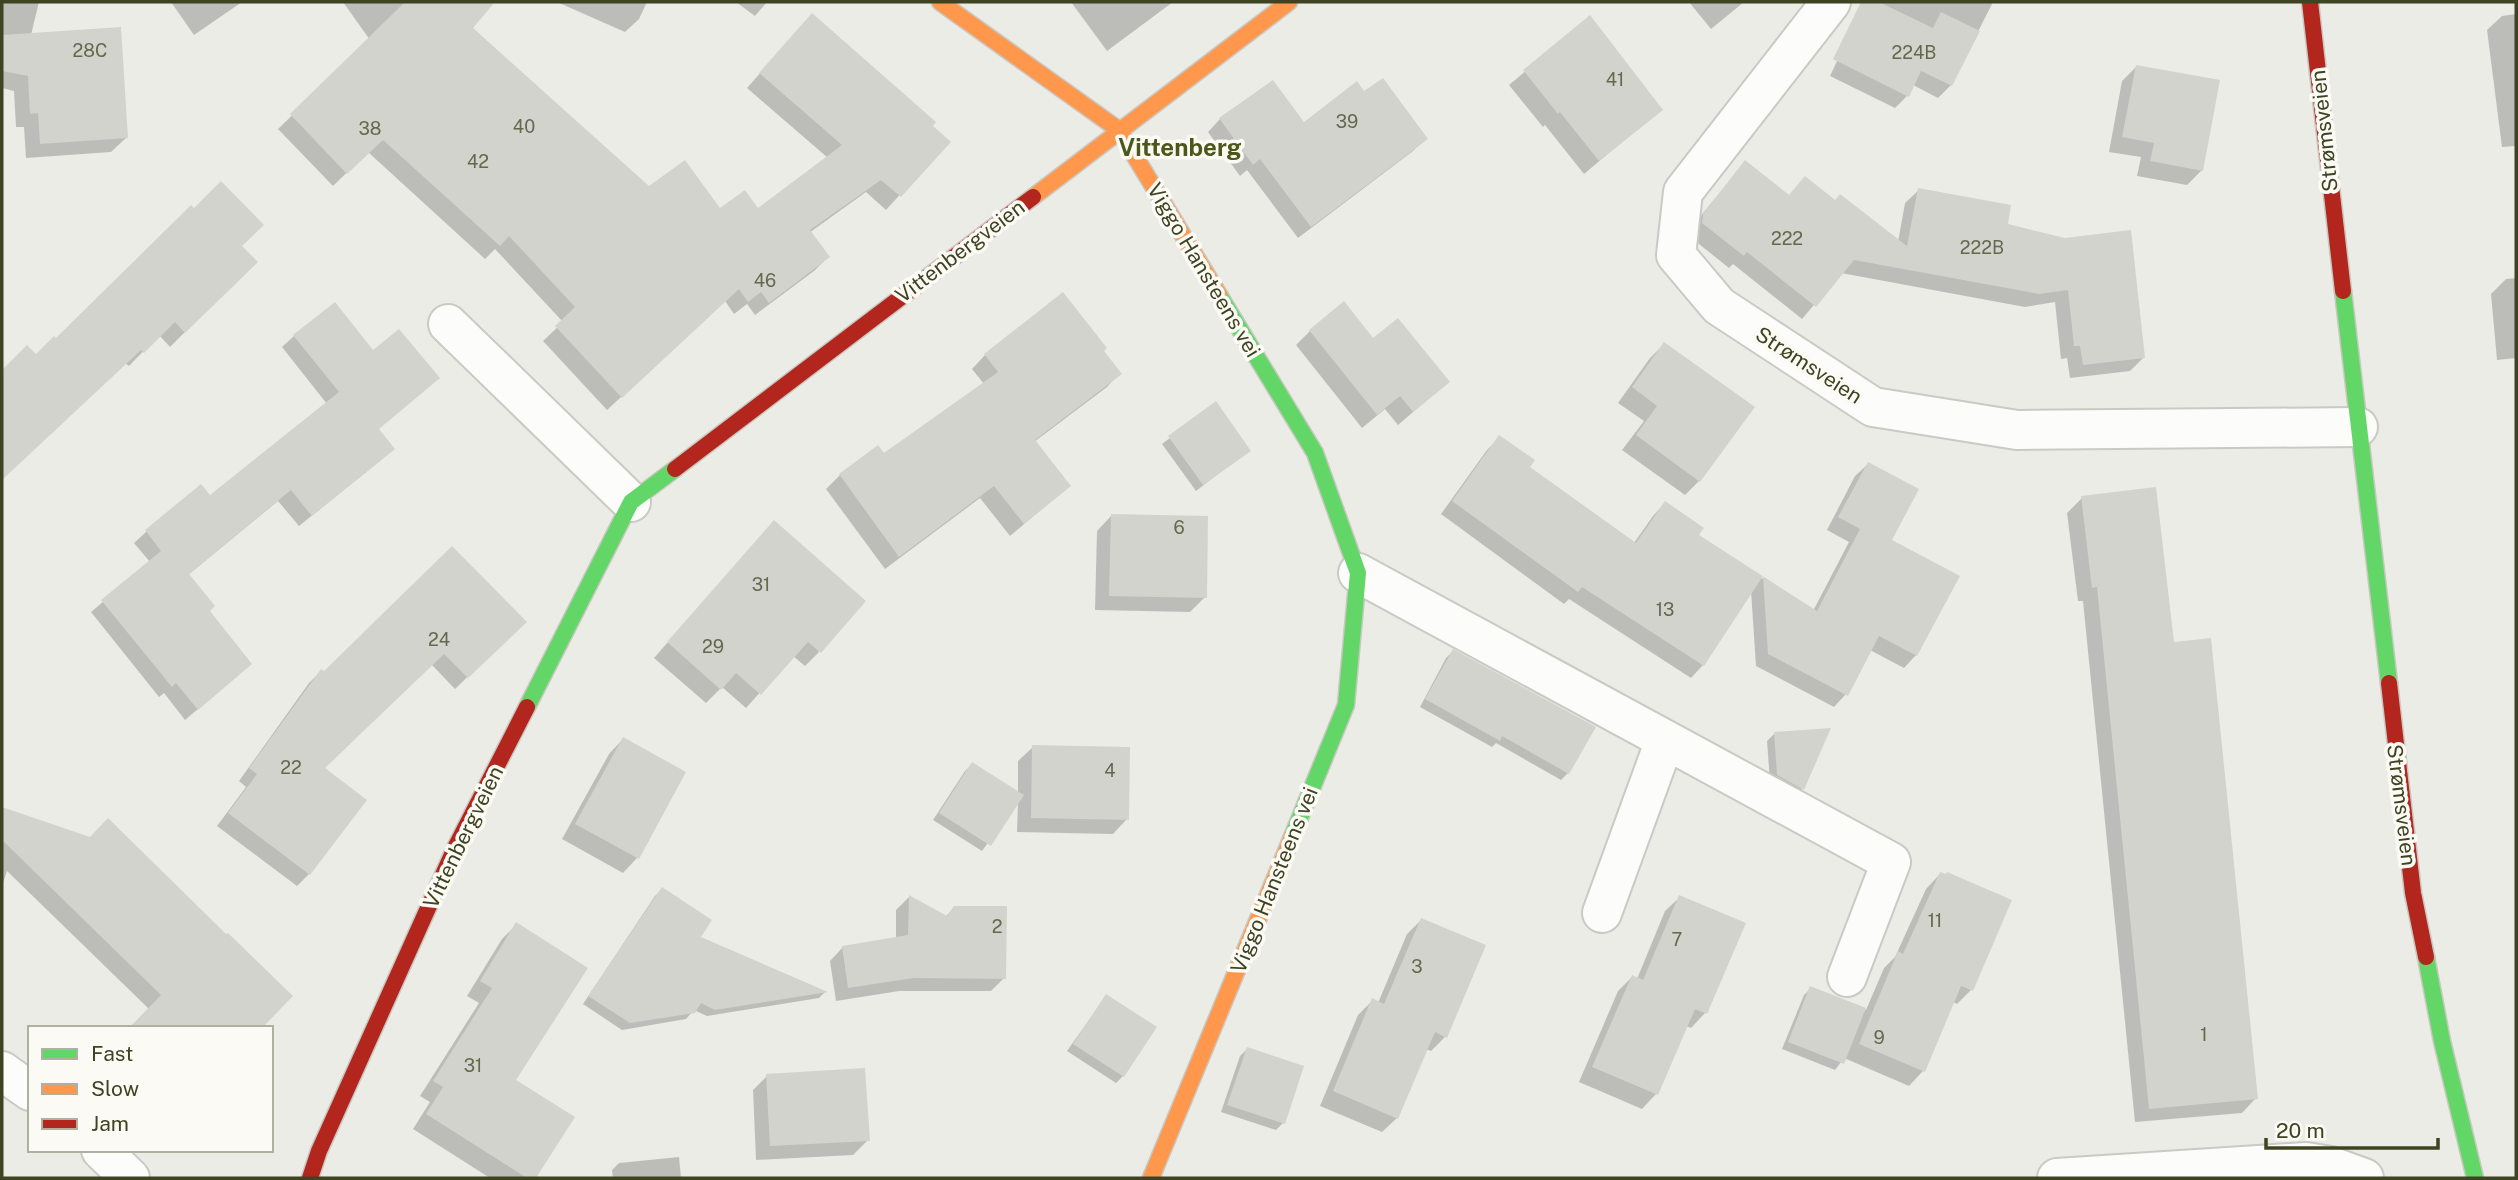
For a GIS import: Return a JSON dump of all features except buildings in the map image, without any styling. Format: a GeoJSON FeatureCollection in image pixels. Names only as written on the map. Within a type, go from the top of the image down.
{"type":"FeatureCollection","features":[{"type":"Feature","properties":{"kind":"street","name":"Viggo Hansteens vei"},"geometry":{"type":"LineString","coordinates":[[940,2],[1119,130],[1315,453],[1358,573],[1346,705],[1151,1178]]}},
{"type":"Feature","properties":{"kind":"street","name":"Vittenbergveien"},"geometry":{"type":"LineString","coordinates":[[310,1178],[319,1151],[455,848],[631,502],[1289,2]]}},
{"type":"Feature","properties":{"kind":"street","name":"Strømsveien"},"geometry":{"type":"LineString","coordinates":[[1831,2],[1683,192],[1676,255],[1719,306],[1873,407],[2017,430],[2358,427]]}},
{"type":"Feature","properties":{"kind":"street","name":"Strømsveien"},"geometry":{"type":"LineString","coordinates":[[2310,2],[2413,893],[2442,1041],[2475,1178]]}},
{"type":"Feature","properties":{"kind":"street"},"geometry":{"type":"LineString","coordinates":[[448,324],[631,502]]}},
{"type":"Feature","properties":{"kind":"street"},"geometry":{"type":"LineString","coordinates":[[1358,573],[1891,862],[1847,977]]}},
{"type":"Feature","properties":{"kind":"street"},"geometry":{"type":"LineString","coordinates":[[1602,913],[1665,740]]}},
{"type":"Feature","properties":{"kind":"street"},"geometry":{"type":"LineString","coordinates":[[2,1071],[28,1090]]}},
{"type":"Feature","properties":{"kind":"street"},"geometry":{"type":"LineString","coordinates":[[103,1152],[130,1178]]}},
{"type":"Feature","properties":{"kind":"street"},"geometry":{"type":"LineString","coordinates":[[2057,1178],[2306,1162],[2331,1166],[2364,1178]]}},
{"type":"Feature","properties":{"kind":"traffic: fast"},"geometry":{"type":"LineString","coordinates":[[2343,291],[2389,683]]}},
{"type":"Feature","properties":{"kind":"traffic: fast"},"geometry":{"type":"LineString","coordinates":[[1219,295],[1315,453],[1358,573],[1346,705],[1292,837]]}},
{"type":"Feature","properties":{"kind":"traffic: fast"},"geometry":{"type":"LineString","coordinates":[[527,707],[631,502],[675,469]]}},
{"type":"Feature","properties":{"kind":"traffic: fast"},"geometry":{"type":"LineString","coordinates":[[2426,957],[2442,1041],[2475,1178]]}},
{"type":"Feature","properties":{"kind":"traffic: slow"},"geometry":{"type":"LineString","coordinates":[[940,2],[1119,130],[1219,295]]}},
{"type":"Feature","properties":{"kind":"traffic: slow"},"geometry":{"type":"LineString","coordinates":[[1033,197],[1289,2]]}},
{"type":"Feature","properties":{"kind":"traffic: slow"},"geometry":{"type":"LineString","coordinates":[[1151,1178],[1292,837]]}},
{"type":"Feature","properties":{"kind":"traffic: jam"},"geometry":{"type":"LineString","coordinates":[[2310,2],[2343,291]]}},
{"type":"Feature","properties":{"kind":"traffic: jam"},"geometry":{"type":"LineString","coordinates":[[675,469],[1033,197]]}},
{"type":"Feature","properties":{"kind":"traffic: jam"},"geometry":{"type":"LineString","coordinates":[[2389,683],[2413,893],[2426,957]]}},
{"type":"Feature","properties":{"kind":"traffic: jam"},"geometry":{"type":"LineString","coordinates":[[310,1178],[319,1151],[455,848],[527,707]]}},
{"type":"Feature","properties":{"kind":"district","name":"Vittenberg"},"geometry":{"type":"Point","coordinates":[1180,147]}}]}
